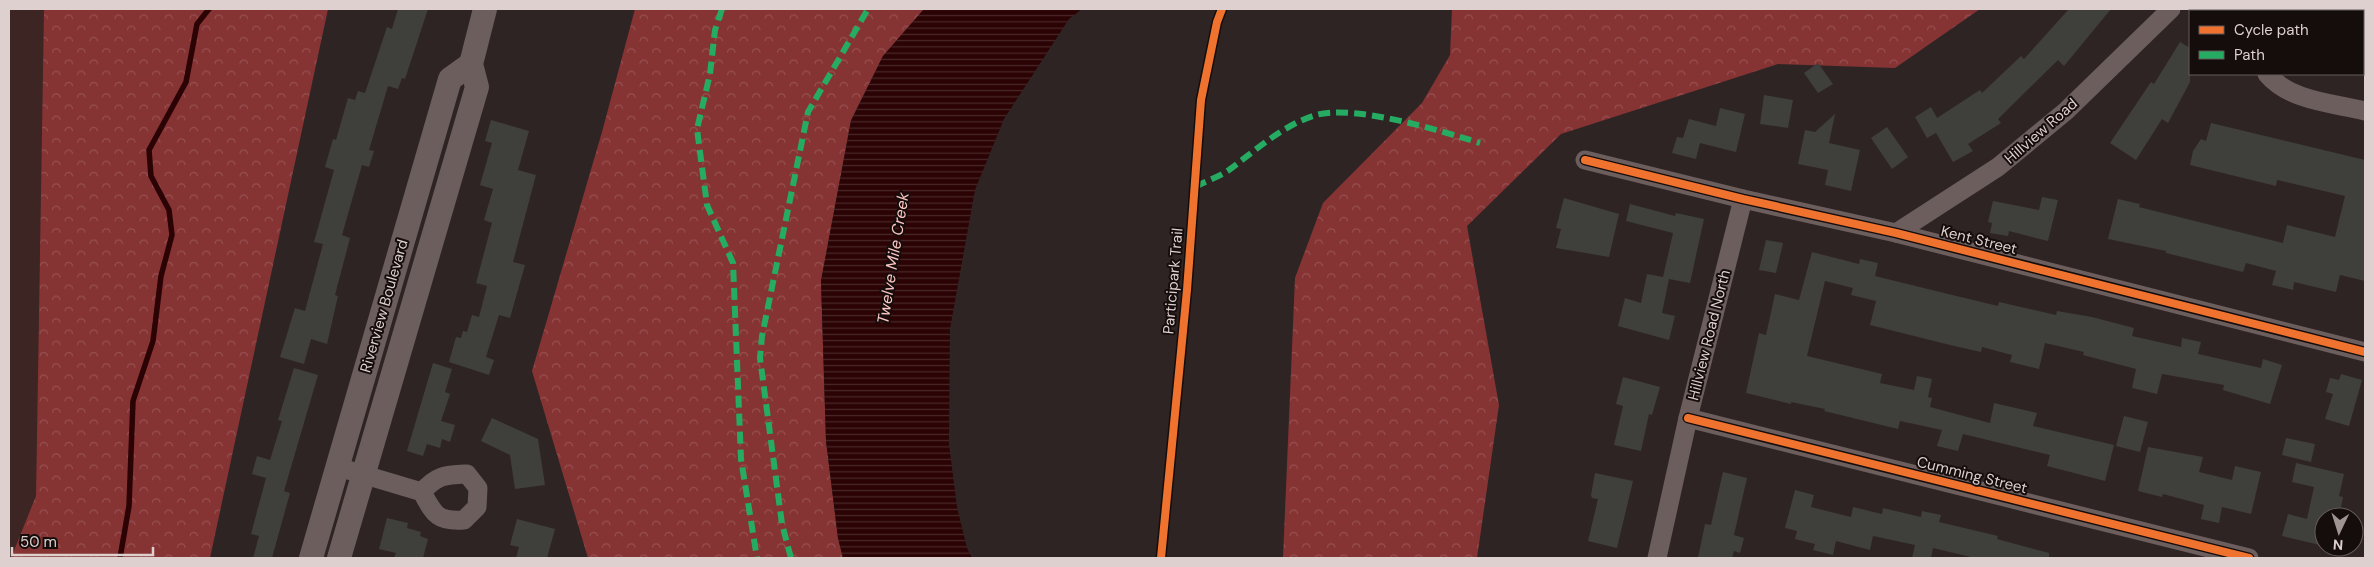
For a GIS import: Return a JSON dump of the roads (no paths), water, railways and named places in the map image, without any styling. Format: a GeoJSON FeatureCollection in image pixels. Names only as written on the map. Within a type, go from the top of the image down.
{"type":"FeatureCollection","features":[{"type":"Feature","properties":{"kind":"street","name":"Riverview Boulevard"},"geometry":{"type":"LineString","coordinates":[[339,558],[477,87],[471,64],[485,9]]}},
{"type":"Feature","properties":{"kind":"street","name":"Hillview Road"},"geometry":{"type":"LineString","coordinates":[[1896,233],[1998,167],[2066,111],[2171,9]]}},
{"type":"Feature","properties":{"kind":"street","name":"Riverview Boulevard"},"geometry":{"type":"LineString","coordinates":[[311,558],[450,79],[471,64]]}},
{"type":"Feature","properties":{"kind":"street"},"geometry":{"type":"LineString","coordinates":[[2268,75],[2276,84],[2289,92],[2365,112]]}},
{"type":"Feature","properties":{"kind":"street","name":"Kent Street"},"geometry":{"type":"LineString","coordinates":[[1585,160],[1743,200],[1896,233],[2365,352]]}},
{"type":"Feature","properties":{"kind":"street","name":"Hillview Road North"},"geometry":{"type":"LineString","coordinates":[[1657,558],[1688,418],[1743,200]]}},
{"type":"Feature","properties":{"kind":"street"},"geometry":{"type":"LineString","coordinates":[[408,222],[436,230]]}},
{"type":"Feature","properties":{"kind":"street","name":"Cumming Street"},"geometry":{"type":"LineString","coordinates":[[1688,418],[2249,558]]}},
{"type":"Feature","properties":{"kind":"street"},"geometry":{"type":"LineString","coordinates":[[338,468],[422,492]]}},
{"type":"Feature","properties":{"kind":"water","name":"Twelve Mile Creek"},"geometry":{"type":"Polygon","coordinates":[[[924,9],[1082,9],[1069,19],[1004,119],[975,190],[950,329],[949,444],[957,507],[967,548],[972,558],[843,558],[838,538],[826,441],[821,281],[851,121],[883,56],[924,9]]]}},
{"type":"Feature","properties":{"kind":"waterway"},"geometry":{"type":"LineString","coordinates":[[120,558],[129,506],[133,401],[153,341],[161,276],[172,235],[169,210],[151,176],[149,150],[186,82],[197,24],[209,9]]}}]}
